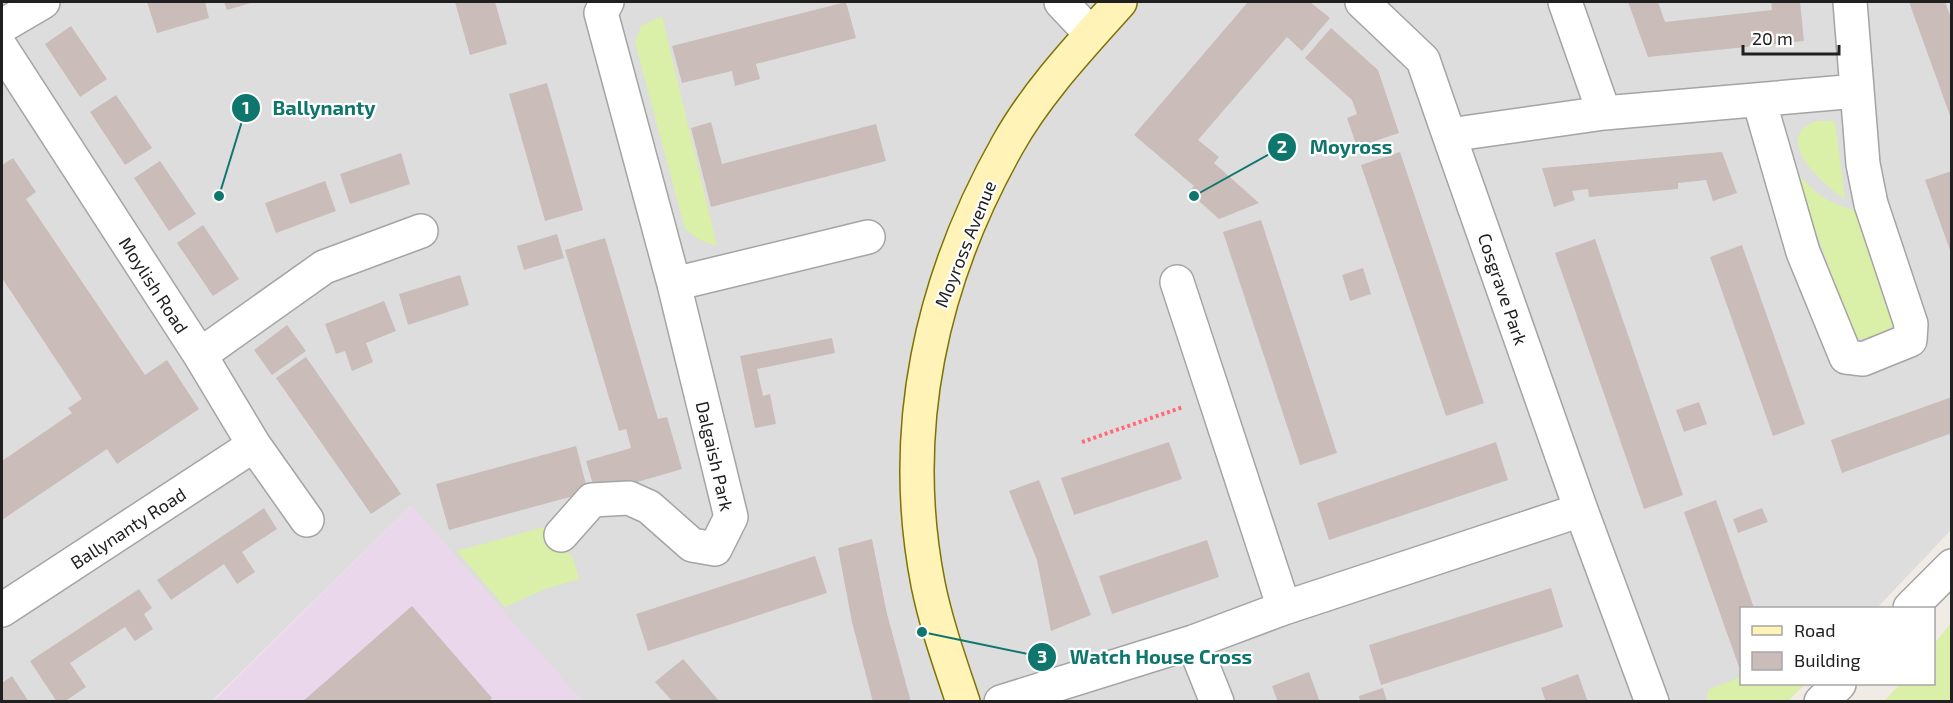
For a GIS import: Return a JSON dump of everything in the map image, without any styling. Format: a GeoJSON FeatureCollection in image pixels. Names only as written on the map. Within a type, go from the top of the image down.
{"type":"FeatureCollection","features":[{"type":"Feature","properties":{"kind":"street"},"geometry":{"type":"LineString","coordinates":[[2,26],[43,2]]}},
{"type":"Feature","properties":{"kind":"street","name":"Dalgaish Park"},"geometry":{"type":"LineString","coordinates":[[561,535],[592,500],[629,498],[649,507],[692,545],[715,549],[731,517],[674,284],[601,13],[607,2]]}},
{"type":"Feature","properties":{"kind":"street"},"geometry":{"type":"LineString","coordinates":[[1061,2],[1091,34]]}},
{"type":"Feature","properties":{"kind":"street","name":"Moyross Avenue"},"geometry":{"type":"LineString","coordinates":[[963,702],[928,584],[919,503],[917,420],[929,342],[944,288],[976,207],[1008,143],[1041,96],[1120,2]]}},
{"type":"Feature","properties":{"kind":"street","name":"Cosgrave Park"},"geometry":{"type":"LineString","coordinates":[[1362,2],[1423,60],[1581,510],[1652,702]]}},
{"type":"Feature","properties":{"kind":"street"},"geometry":{"type":"LineString","coordinates":[[1565,2],[1604,113]]}},
{"type":"Feature","properties":{"kind":"street"},"geometry":{"type":"LineString","coordinates":[[1760,100],[1808,263],[1846,357],[1863,359],[1910,340],[1911,324],[1871,204],[1863,164],[1850,2]]}},
{"type":"Feature","properties":{"kind":"street","name":"Moylish Road"},"geometry":{"type":"LineString","coordinates":[[2,49],[200,355],[254,445],[307,520]]}},
{"type":"Feature","properties":{"kind":"street"},"geometry":{"type":"LineString","coordinates":[[1449,135],[1604,113],[1857,91]]}},
{"type":"Feature","properties":{"kind":"street"},"geometry":{"type":"LineString","coordinates":[[200,355],[324,267],[421,231]]}},
{"type":"Feature","properties":{"kind":"street"},"geometry":{"type":"LineString","coordinates":[[674,284],[868,237]]}},
{"type":"Feature","properties":{"kind":"street"},"geometry":{"type":"LineString","coordinates":[[1177,282],[1284,608]]}},
{"type":"Feature","properties":{"kind":"street","name":"Ballynanty Road"},"geometry":{"type":"LineString","coordinates":[[2,610],[254,445]]}},
{"type":"Feature","properties":{"kind":"street"},"geometry":{"type":"LineString","coordinates":[[1001,702],[1193,642],[1284,608],[1581,510]]}},
{"type":"Feature","properties":{"kind":"street"},"geometry":{"type":"LineString","coordinates":[[1912,607],[1952,566]]}},
{"type":"Feature","properties":{"kind":"street"},"geometry":{"type":"LineString","coordinates":[[1193,642],[1217,702]]}},
{"type":"Feature","properties":{"kind":"street"},"geometry":{"type":"LineString","coordinates":[[1821,702],[1838,685]]}},
{"type":"Feature","properties":{"kind":"path"},"geometry":{"type":"LineString","coordinates":[[1082,442],[1216,396]]}},
{"type":"Feature","properties":{"kind":"shaded area"},"geometry":{"type":"Polygon","coordinates":[[[2,2],[1951,2],[1951,530],[1878,607],[1740,607],[1740,685],[1804,685],[1788,701],[582,702],[411,506],[212,701],[2,701],[2,2]]]}},
{"type":"Feature","properties":{"kind":"shaded area"},"geometry":{"type":"Polygon","coordinates":[[[411,506],[582,701],[212,702],[411,506]]]}},
{"type":"Feature","properties":{"kind":"green space"},"geometry":{"type":"Polygon","coordinates":[[[662,16],[717,246],[700,240],[685,229],[635,42],[641,26],[662,16]]]}},
{"type":"Feature","properties":{"kind":"green space"},"geometry":{"type":"Polygon","coordinates":[[[1817,121],[1835,121],[1845,199],[1814,173],[1799,149],[1798,138],[1803,128],[1817,121]]]}},
{"type":"Feature","properties":{"kind":"green space"},"geometry":{"type":"Polygon","coordinates":[[[1791,166],[1806,183],[1827,200],[1857,211],[1895,325],[1872,338],[1853,339],[1826,258],[1791,166]]]}},
{"type":"Feature","properties":{"kind":"green space"},"geometry":{"type":"Polygon","coordinates":[[[544,527],[573,558],[579,579],[545,589],[505,607],[457,551],[544,527]]]}},
{"type":"Feature","properties":{"kind":"green space"},"geometry":{"type":"Polygon","coordinates":[[[1951,623],[1951,701],[1884,701],[1899,685],[1935,685],[1935,643],[1951,623]]]}},
{"type":"Feature","properties":{"kind":"green space"},"geometry":{"type":"Polygon","coordinates":[[[1740,677],[1740,685],[1804,685],[1788,701],[1706,701],[1709,689],[1740,677]]]}},
{"type":"Feature","properties":{"kind":"building"},"geometry":{"type":"Polygon","coordinates":[[[147,2],[205,2],[209,18],[157,33],[147,2]]]}},
{"type":"Feature","properties":{"kind":"building"},"geometry":{"type":"Polygon","coordinates":[[[224,2],[254,2],[227,10],[224,2]]]}},
{"type":"Feature","properties":{"kind":"building"},"geometry":{"type":"Polygon","coordinates":[[[455,2],[495,2],[507,44],[470,55],[455,2]]]}},
{"type":"Feature","properties":{"kind":"building"},"geometry":{"type":"Polygon","coordinates":[[[846,2],[856,38],[756,64],[760,79],[735,86],[732,71],[682,83],[672,46],[846,2]]]}},
{"type":"Feature","properties":{"kind":"building"},"geometry":{"type":"Polygon","coordinates":[[[1248,2],[1310,2],[1330,18],[1302,51],[1287,37],[1198,140],[1219,157],[1214,163],[1259,203],[1219,219],[1189,192],[1194,186],[1134,135],[1248,2]]]}},
{"type":"Feature","properties":{"kind":"building"},"geometry":{"type":"Polygon","coordinates":[[[1628,2],[1658,2],[1665,22],[1772,10],[1771,2],[1800,2],[1804,41],[1648,57],[1628,2]]]}},
{"type":"Feature","properties":{"kind":"building"},"geometry":{"type":"Polygon","coordinates":[[[1909,2],[1945,2],[1952,19],[1952,121],[1909,2]]]}},
{"type":"Feature","properties":{"kind":"building"},"geometry":{"type":"Polygon","coordinates":[[[71,26],[107,79],[80,97],[45,44],[71,26]]]}},
{"type":"Feature","properties":{"kind":"building"},"geometry":{"type":"Polygon","coordinates":[[[1331,28],[1378,70],[1399,133],[1357,147],[1347,118],[1357,114],[1352,100],[1305,58],[1331,28]]]}},
{"type":"Feature","properties":{"kind":"building"},"geometry":{"type":"Polygon","coordinates":[[[547,83],[583,210],[545,221],[509,94],[547,83]]]}},
{"type":"Feature","properties":{"kind":"building"},"geometry":{"type":"Polygon","coordinates":[[[116,95],[152,148],[125,165],[90,112],[116,95]]]}},
{"type":"Feature","properties":{"kind":"building"},"geometry":{"type":"Polygon","coordinates":[[[711,122],[722,164],[876,124],[886,161],[711,207],[691,128],[711,122]]]}},
{"type":"Feature","properties":{"kind":"building"},"geometry":{"type":"Polygon","coordinates":[[[1400,152],[1484,403],[1446,416],[1361,165],[1400,152]]]}},
{"type":"Feature","properties":{"kind":"building"},"geometry":{"type":"Polygon","coordinates":[[[1722,152],[1737,193],[1713,201],[1706,180],[1678,183],[1678,189],[1589,197],[1588,189],[1572,191],[1575,200],[1554,207],[1542,168],[1722,152]]]}},
{"type":"Feature","properties":{"kind":"building"},"geometry":{"type":"Polygon","coordinates":[[[401,153],[410,184],[350,204],[340,174],[401,153]]]}},
{"type":"Feature","properties":{"kind":"building"},"geometry":{"type":"Polygon","coordinates":[[[13,158],[36,192],[26,199],[145,375],[167,360],[199,409],[117,464],[107,449],[2,520],[2,461],[72,413],[68,408],[82,399],[2,278],[2,165],[13,158]]]}},
{"type":"Feature","properties":{"kind":"building"},"geometry":{"type":"Polygon","coordinates":[[[160,161],[196,214],[169,231],[134,178],[160,161]]]}},
{"type":"Feature","properties":{"kind":"building"},"geometry":{"type":"Polygon","coordinates":[[[1952,171],[1952,253],[1951,253],[1925,180],[1952,171]]]}},
{"type":"Feature","properties":{"kind":"building"},"geometry":{"type":"Polygon","coordinates":[[[325,181],[336,211],[276,233],[265,203],[325,181]]]}},
{"type":"Feature","properties":{"kind":"building"},"geometry":{"type":"Polygon","coordinates":[[[1261,220],[1337,453],[1300,465],[1223,232],[1261,220]]]}},
{"type":"Feature","properties":{"kind":"building"},"geometry":{"type":"Polygon","coordinates":[[[203,225],[239,279],[213,296],[177,243],[203,225]]]}},
{"type":"Feature","properties":{"kind":"building"},"geometry":{"type":"Polygon","coordinates":[[[557,234],[564,258],[524,270],[517,246],[557,234]]]}},
{"type":"Feature","properties":{"kind":"building"},"geometry":{"type":"Polygon","coordinates":[[[605,238],[658,419],[667,417],[682,469],[596,494],[586,461],[631,448],[626,429],[619,431],[565,250],[605,238]]]}},
{"type":"Feature","properties":{"kind":"building"},"geometry":{"type":"Polygon","coordinates":[[[1595,239],[1683,495],[1644,509],[1555,253],[1595,239]]]}},
{"type":"Feature","properties":{"kind":"building"},"geometry":{"type":"Polygon","coordinates":[[[1742,245],[1805,424],[1773,436],[1710,257],[1742,245]]]}},
{"type":"Feature","properties":{"kind":"building"},"geometry":{"type":"Polygon","coordinates":[[[1363,268],[1371,294],[1350,301],[1342,275],[1363,268]]]}},
{"type":"Feature","properties":{"kind":"building"},"geometry":{"type":"Polygon","coordinates":[[[460,275],[469,305],[408,325],[399,294],[460,275]]]}},
{"type":"Feature","properties":{"kind":"building"},"geometry":{"type":"Polygon","coordinates":[[[384,301],[396,331],[366,343],[373,362],[352,371],[345,351],[336,354],[325,324],[384,301]]]}},
{"type":"Feature","properties":{"kind":"building"},"geometry":{"type":"Polygon","coordinates":[[[287,325],[306,351],[272,375],[254,350],[287,325]]]}},
{"type":"Feature","properties":{"kind":"building"},"geometry":{"type":"Polygon","coordinates":[[[832,338],[835,353],[757,369],[763,396],[770,394],[776,424],[755,428],[740,356],[832,338]]]}},
{"type":"Feature","properties":{"kind":"building"},"geometry":{"type":"Polygon","coordinates":[[[306,357],[401,494],[371,514],[276,378],[306,357]]]}},
{"type":"Feature","properties":{"kind":"building"},"geometry":{"type":"Polygon","coordinates":[[[1952,397],[1952,433],[1842,473],[1831,440],[1952,397]]]}},
{"type":"Feature","properties":{"kind":"building"},"geometry":{"type":"Polygon","coordinates":[[[1699,402],[1707,424],[1684,432],[1676,410],[1699,402]]]}},
{"type":"Feature","properties":{"kind":"building"},"geometry":{"type":"Polygon","coordinates":[[[1169,442],[1182,479],[1074,515],[1061,478],[1169,442]]]}},
{"type":"Feature","properties":{"kind":"building"},"geometry":{"type":"Polygon","coordinates":[[[1496,442],[1508,480],[1329,540],[1317,503],[1496,442]]]}},
{"type":"Feature","properties":{"kind":"building"},"geometry":{"type":"Polygon","coordinates":[[[576,446],[588,492],[449,530],[436,484],[576,446]]]}},
{"type":"Feature","properties":{"kind":"building"},"geometry":{"type":"Polygon","coordinates":[[[1039,480],[1091,615],[1051,631],[1037,560],[1009,491],[1039,480]]]}},
{"type":"Feature","properties":{"kind":"building"},"geometry":{"type":"Polygon","coordinates":[[[1716,500],[1754,607],[1740,607],[1740,667],[1739,667],[1684,512],[1716,500]]]}},
{"type":"Feature","properties":{"kind":"building"},"geometry":{"type":"Polygon","coordinates":[[[264,508],[277,529],[242,552],[255,572],[237,584],[224,564],[171,600],[157,580],[264,508]]]}},
{"type":"Feature","properties":{"kind":"building"},"geometry":{"type":"Polygon","coordinates":[[[1762,508],[1768,522],[1738,533],[1733,519],[1762,508]]]}},
{"type":"Feature","properties":{"kind":"building"},"geometry":{"type":"Polygon","coordinates":[[[872,539],[887,614],[911,702],[873,702],[852,622],[838,548],[872,539]]]}},
{"type":"Feature","properties":{"kind":"building"},"geometry":{"type":"Polygon","coordinates":[[[1207,540],[1219,577],[1112,614],[1099,576],[1207,540]]]}},
{"type":"Feature","properties":{"kind":"building"},"geometry":{"type":"Polygon","coordinates":[[[815,556],[827,593],[648,651],[636,614],[815,556]]]}},
{"type":"Feature","properties":{"kind":"building"},"geometry":{"type":"Polygon","coordinates":[[[1551,588],[1563,627],[1381,685],[1369,645],[1551,588]]]}},
{"type":"Feature","properties":{"kind":"building"},"geometry":{"type":"Polygon","coordinates":[[[139,589],[152,608],[144,614],[153,629],[135,641],[125,627],[70,663],[86,687],[64,702],[57,702],[30,661],[139,589]]]}},
{"type":"Feature","properties":{"kind":"building"},"geometry":{"type":"Polygon","coordinates":[[[412,606],[492,698],[488,702],[302,702],[412,606]]]}},
{"type":"Feature","properties":{"kind":"building"},"geometry":{"type":"Polygon","coordinates":[[[683,659],[720,702],[673,702],[655,682],[683,659]]]}},
{"type":"Feature","properties":{"kind":"building"},"geometry":{"type":"Polygon","coordinates":[[[1309,672],[1320,702],[1278,702],[1272,686],[1309,672]]]}},
{"type":"Feature","properties":{"kind":"building"},"geometry":{"type":"Polygon","coordinates":[[[1578,674],[1588,702],[1546,702],[1541,688],[1578,674]]]}},
{"type":"Feature","properties":{"kind":"building"},"geometry":{"type":"Polygon","coordinates":[[[12,676],[29,702],[2,702],[2,683],[12,676]]]}},
{"type":"Feature","properties":{"kind":"building"},"geometry":{"type":"Polygon","coordinates":[[[1383,688],[1387,702],[1360,702],[1359,696],[1383,688]]]}},
{"type":"Feature","properties":{"kind":"place","name":"Ballynanty"},"geometry":{"type":"Point","coordinates":[219,196]}},
{"type":"Feature","properties":{"kind":"place","name":"Moyross"},"geometry":{"type":"Point","coordinates":[1194,196]}},
{"type":"Feature","properties":{"kind":"place","name":"Watch House Cross"},"geometry":{"type":"Point","coordinates":[922,632]}}]}
